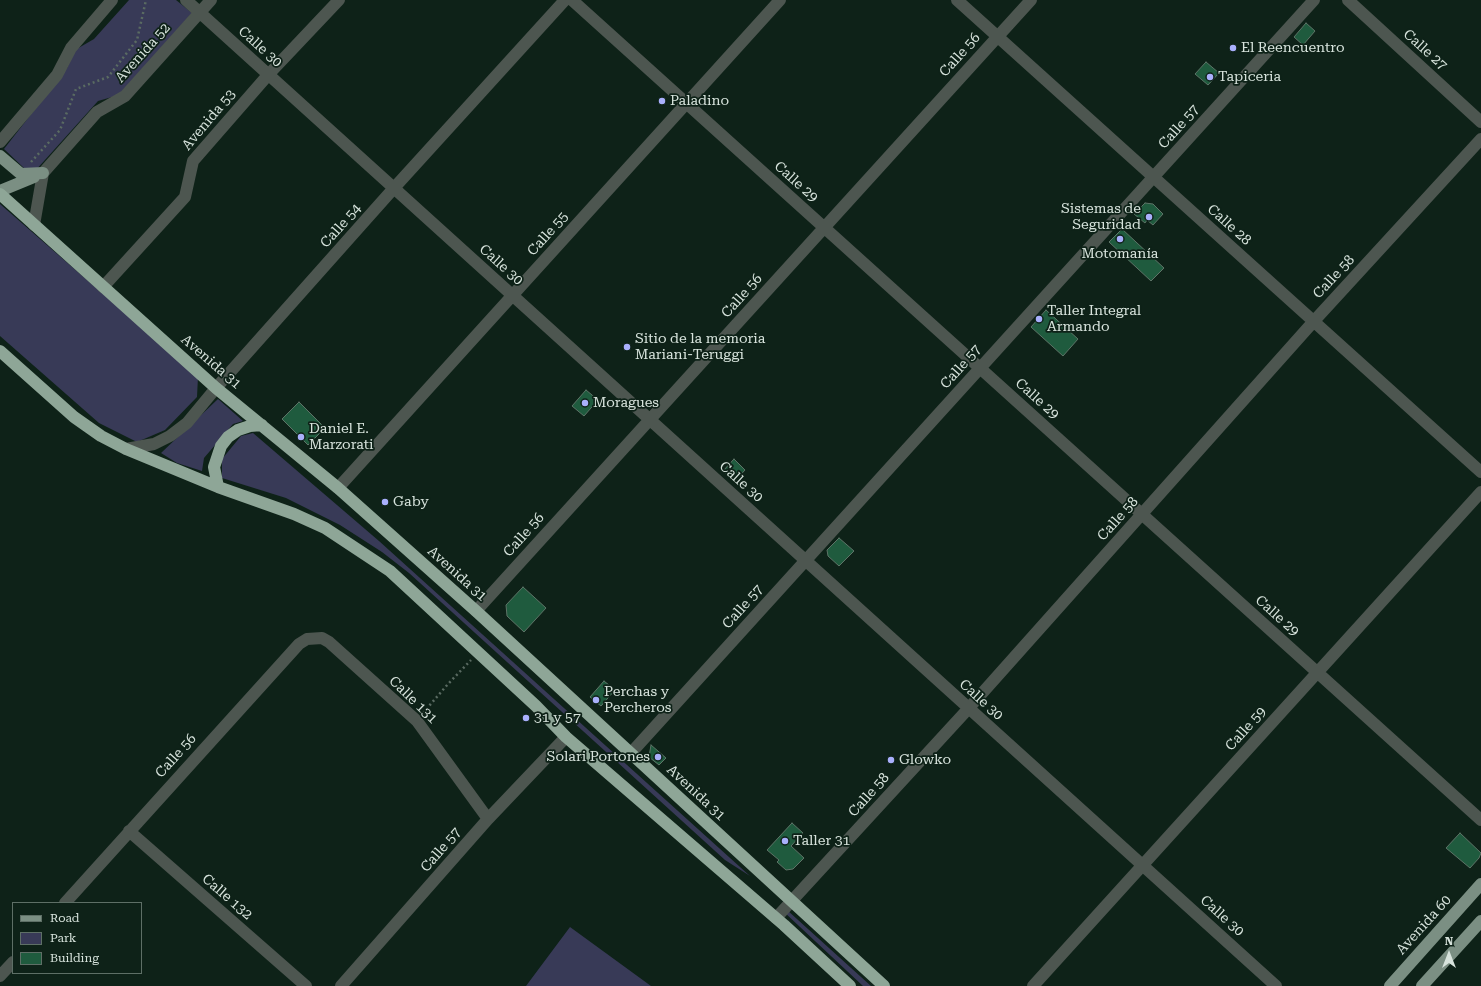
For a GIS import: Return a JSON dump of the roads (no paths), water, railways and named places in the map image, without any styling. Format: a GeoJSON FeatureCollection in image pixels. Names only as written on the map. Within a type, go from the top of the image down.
{"type":"FeatureCollection","features":[{"type":"Feature","properties":{"kind":"highway","name":"Avenida 31"},"geometry":{"type":"LineString","coordinates":[[0,194],[216,388],[338,488],[476,611],[884,986]]}},
{"type":"Feature","properties":{"kind":"highway"},"geometry":{"type":"LineString","coordinates":[[0,351],[74,417],[101,436],[126,449],[218,487],[294,514],[325,528],[355,546],[390,571],[536,706],[566,736],[776,918],[850,986]]}},
{"type":"Feature","properties":{"kind":"highway"},"geometry":{"type":"LineString","coordinates":[[218,487],[214,467],[221,446],[228,437],[238,430],[250,426],[262,425]]}},
{"type":"Feature","properties":{"kind":"main road"},"geometry":{"type":"LineString","coordinates":[[0,156],[21,174],[43,173]]}},
{"type":"Feature","properties":{"kind":"main road","name":"Avenida 52"},"geometry":{"type":"LineString","coordinates":[[0,191],[43,173]]}},
{"type":"Feature","properties":{"kind":"main road","name":"Avenida 60"},"geometry":{"type":"LineString","coordinates":[[1390,986],[1481,884]]}},
{"type":"Feature","properties":{"kind":"main road"},"geometry":{"type":"LineString","coordinates":[[1422,986],[1481,921]]}},
{"type":"Feature","properties":{"kind":"street"},"geometry":{"type":"LineString","coordinates":[[1,139],[57,75],[71,48],[112,0]]}},
{"type":"Feature","properties":{"kind":"street","name":"Calle 30"},"geometry":{"type":"LineString","coordinates":[[186,0],[1276,986]]}},
{"type":"Feature","properties":{"kind":"street","name":"Avenida 52"},"geometry":{"type":"LineString","coordinates":[[43,173],[97,112],[125,96],[212,0]]}},
{"type":"Feature","properties":{"kind":"street","name":"Avenida 53"},"geometry":{"type":"LineString","coordinates":[[103,287],[186,197],[193,161],[268,74],[339,0]]}},
{"type":"Feature","properties":{"kind":"street","name":"Calle 54"},"geometry":{"type":"LineString","coordinates":[[126,449],[154,444],[170,436],[186,423],[394,188],[565,0]]}},
{"type":"Feature","properties":{"kind":"street","name":"Calle 29"},"geometry":{"type":"LineString","coordinates":[[572,0],[1481,820]]}},
{"type":"Feature","properties":{"kind":"street","name":"Calle 55"},"geometry":{"type":"LineString","coordinates":[[338,488],[780,0]]}},
{"type":"Feature","properties":{"kind":"street","name":"Calle 28"},"geometry":{"type":"LineString","coordinates":[[957,0],[1481,472]]}},
{"type":"Feature","properties":{"kind":"street","name":"Calle 56"},"geometry":{"type":"LineString","coordinates":[[476,611],[1030,0]]}},
{"type":"Feature","properties":{"kind":"street","name":"Calle 57"},"geometry":{"type":"LineString","coordinates":[[631,753],[1314,0]]}},
{"type":"Feature","properties":{"kind":"street","name":"Calle 27"},"geometry":{"type":"LineString","coordinates":[[1348,0],[1481,122]]}},
{"type":"Feature","properties":{"kind":"street","name":"Calle 58"},"geometry":{"type":"LineString","coordinates":[[776,918],[968,709],[1314,321],[1481,138]]}},
{"type":"Feature","properties":{"kind":"street"},"geometry":{"type":"LineString","coordinates":[[34,225],[43,173]]}},
{"type":"Feature","properties":{"kind":"street","name":"Calle 59"},"geometry":{"type":"LineString","coordinates":[[1033,986],[1481,492]]}},
{"type":"Feature","properties":{"kind":"street","name":"Calle 56"},"geometry":{"type":"LineString","coordinates":[[66,902],[128,831],[299,644],[307,639],[315,637]]}},
{"type":"Feature","properties":{"kind":"street","name":"Calle 131"},"geometry":{"type":"LineString","coordinates":[[315,637],[322,638],[329,642],[417,721],[488,820]]}},
{"type":"Feature","properties":{"kind":"street","name":"Calle 57"},"geometry":{"type":"LineString","coordinates":[[341,986],[488,820],[566,736]]}},
{"type":"Feature","properties":{"kind":"street","name":"Calle 132"},"geometry":{"type":"LineString","coordinates":[[128,831],[306,986]]}},
{"type":"Feature","properties":{"kind":"street"},"geometry":{"type":"LineString","coordinates":[[0,976],[12,963]]}},
{"type":"Feature","properties":{"kind":"place","name":"El Reencuentro"},"geometry":{"type":"Point","coordinates":[1233,48]}},
{"type":"Feature","properties":{"kind":"place","name":"Tapiceria"},"geometry":{"type":"Point","coordinates":[1210,77]}},
{"type":"Feature","properties":{"kind":"place","name":"Paladino"},"geometry":{"type":"Point","coordinates":[662,101]}},
{"type":"Feature","properties":{"kind":"place","name":"Sistemas de Seguridad"},"geometry":{"type":"Point","coordinates":[1149,217]}},
{"type":"Feature","properties":{"kind":"place","name":"Motomanía"},"geometry":{"type":"Point","coordinates":[1120,239]}},
{"type":"Feature","properties":{"kind":"place","name":"Taller Integral Armando"},"geometry":{"type":"Point","coordinates":[1039,319]}},
{"type":"Feature","properties":{"kind":"place","name":"Sitio de la memoria Mariani-Teruggi"},"geometry":{"type":"Point","coordinates":[627,347]}},
{"type":"Feature","properties":{"kind":"place","name":"Moragues"},"geometry":{"type":"Point","coordinates":[585,403]}},
{"type":"Feature","properties":{"kind":"place","name":"Daniel E. Marzorati"},"geometry":{"type":"Point","coordinates":[301,437]}},
{"type":"Feature","properties":{"kind":"place","name":"Gaby"},"geometry":{"type":"Point","coordinates":[385,502]}},
{"type":"Feature","properties":{"kind":"place","name":"Perchas y Percheros"},"geometry":{"type":"Point","coordinates":[596,700]}},
{"type":"Feature","properties":{"kind":"place","name":"31 y 57"},"geometry":{"type":"Point","coordinates":[526,718]}},
{"type":"Feature","properties":{"kind":"place","name":"Solari Portones"},"geometry":{"type":"Point","coordinates":[658,757]}},
{"type":"Feature","properties":{"kind":"place","name":"Glowko"},"geometry":{"type":"Point","coordinates":[891,760]}},
{"type":"Feature","properties":{"kind":"place","name":"Taller 31"},"geometry":{"type":"Point","coordinates":[785,841]}}]}
